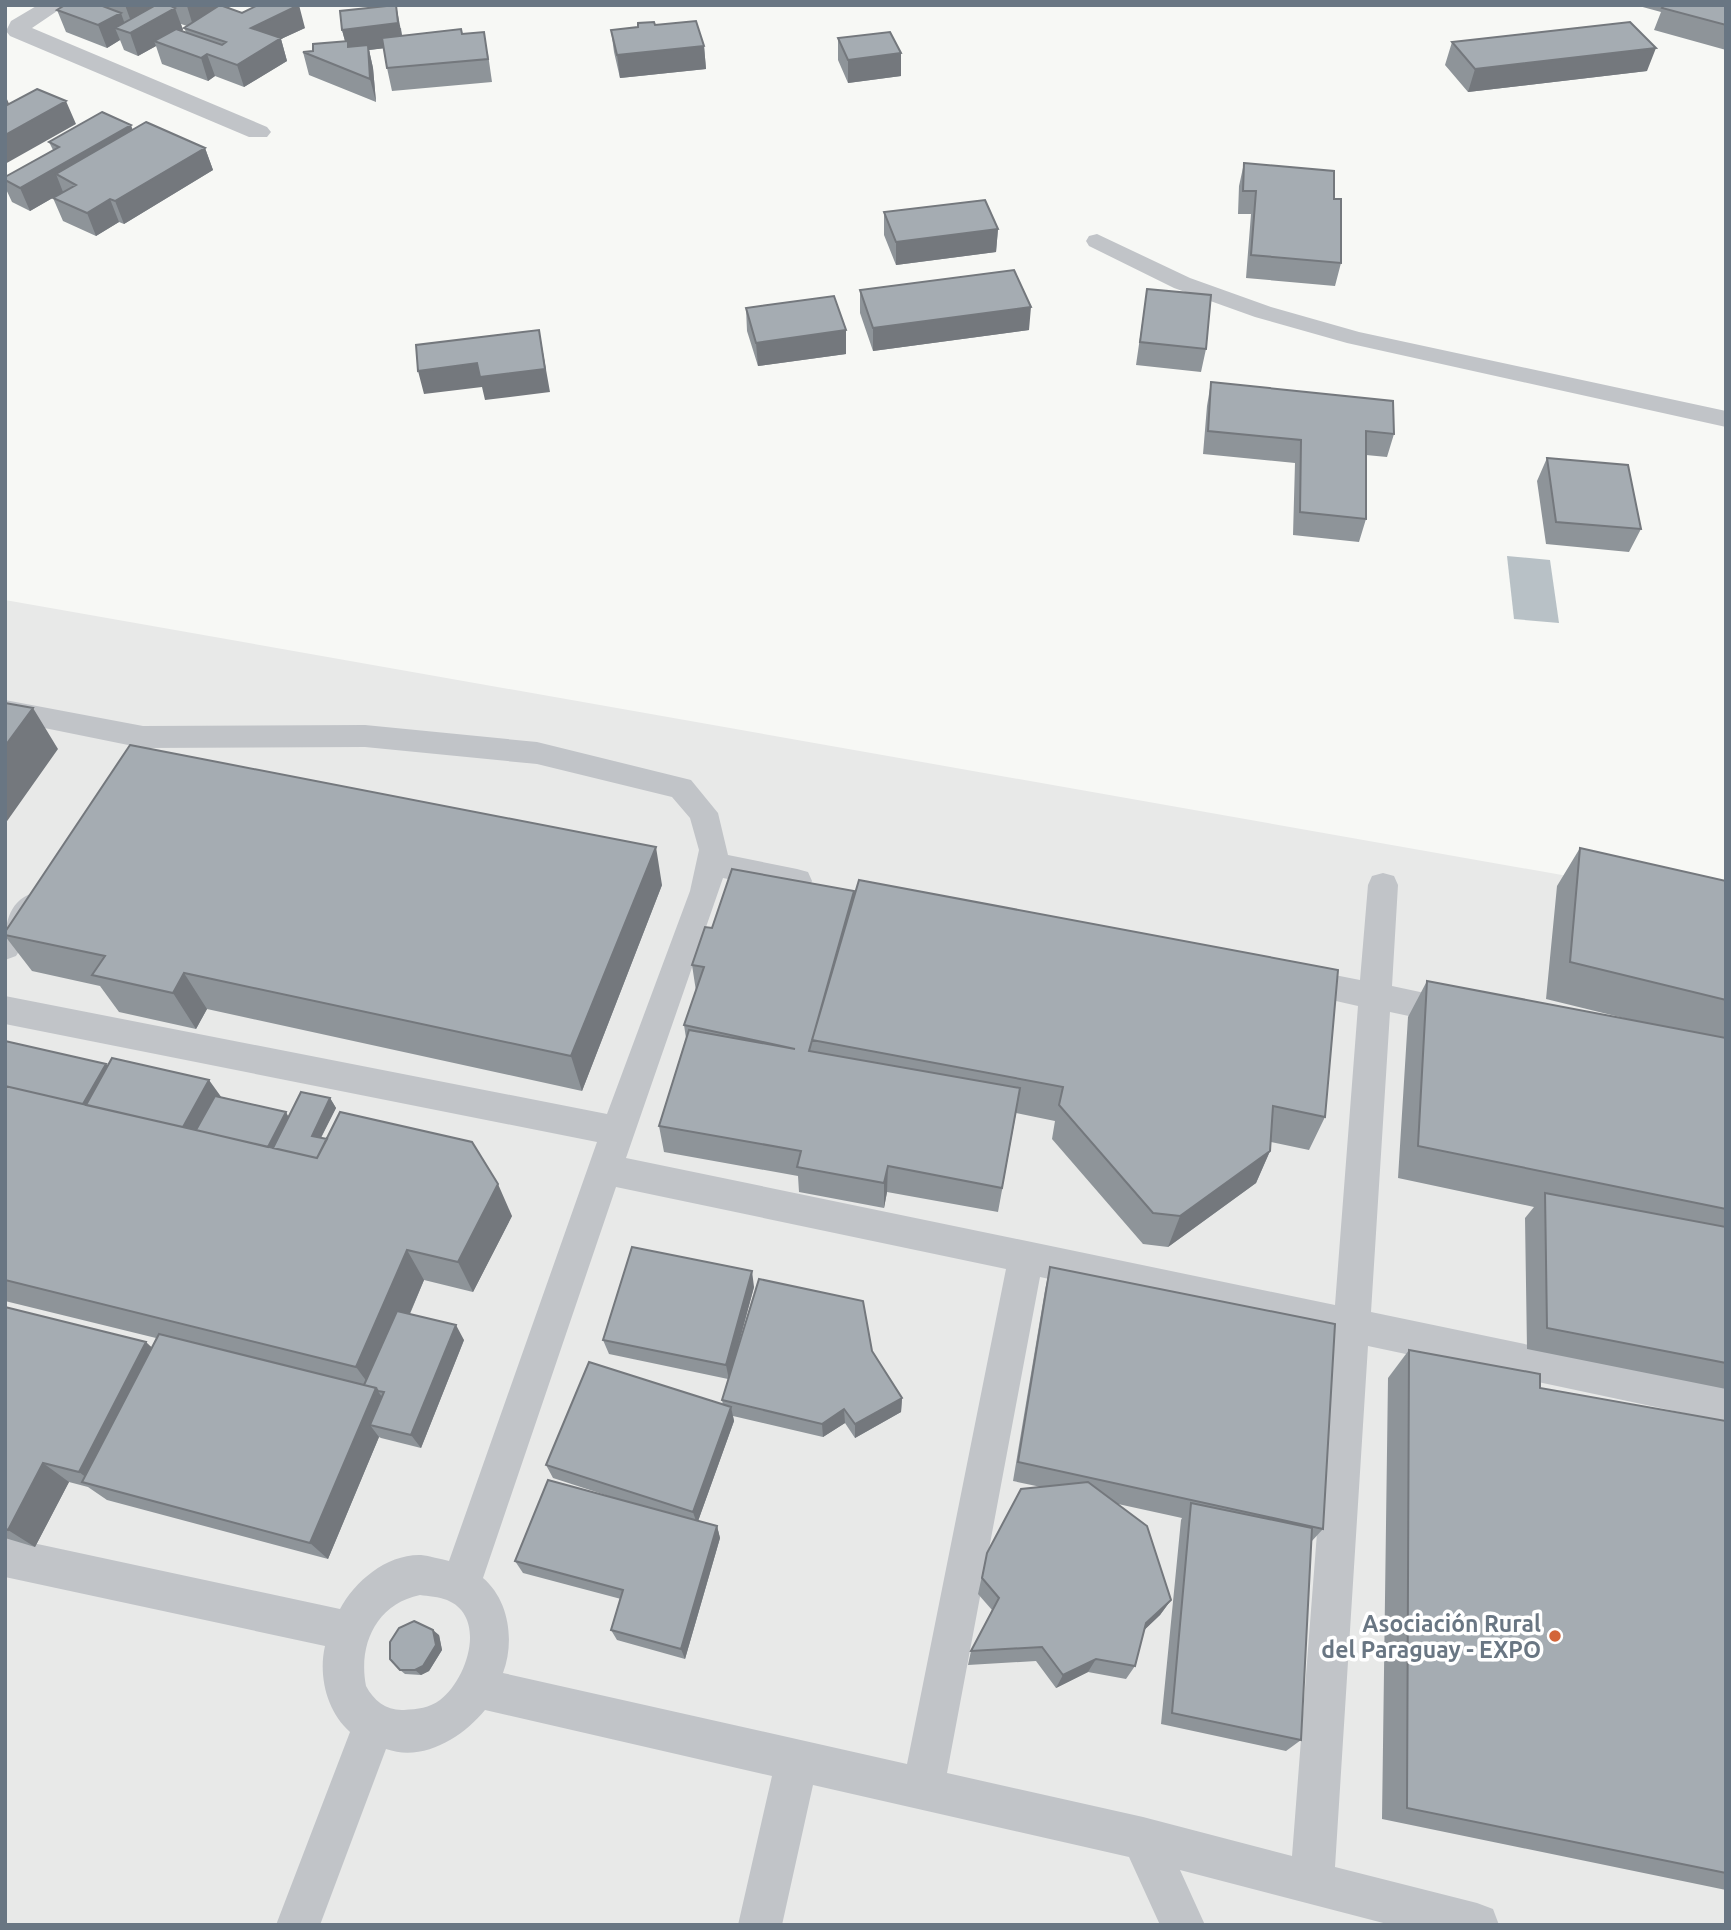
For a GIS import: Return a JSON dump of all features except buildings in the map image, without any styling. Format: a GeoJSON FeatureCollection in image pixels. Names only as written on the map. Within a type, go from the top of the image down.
{"type":"FeatureCollection","features":[{"type":"Feature","properties":{"kind":"street"},"geometry":{"type":"LineString","coordinates":[[55,5],[19,26],[18,31],[258,132]]}},
{"type":"Feature","properties":{"kind":"lane"},"geometry":{"type":"LineString","coordinates":[[1097,241],[1182,283],[1262,312],[1355,338],[1726,419]]}},
{"type":"Feature","properties":{"kind":"lane"},"geometry":{"type":"LineString","coordinates":[[5,710],[135,748],[365,736],[537,753],[681,788],[703,813],[714,850],[705,891],[618,1131],[461,1583]]}},
{"type":"Feature","properties":{"kind":"lane"},"geometry":{"type":"LineString","coordinates":[[711,864],[819,886]]}},
{"type":"Feature","properties":{"kind":"lane"},"geometry":{"type":"LineString","coordinates":[[5,947],[51,877]]}},
{"type":"Feature","properties":{"kind":"lane"},"geometry":{"type":"LineString","coordinates":[[1312,1883],[1383,885]]}},
{"type":"Feature","properties":{"kind":"lane"},"geometry":{"type":"LineString","coordinates":[[1266,974],[1482,1017]]}},
{"type":"Feature","properties":{"kind":"lane"},"geometry":{"type":"LineString","coordinates":[[5,1010],[618,1131]]}},
{"type":"Feature","properties":{"kind":"lane"},"geometry":{"type":"LineString","coordinates":[[605,1169],[1350,1323],[1726,1404]]}},
{"type":"Feature","properties":{"kind":"lane"},"geometry":{"type":"LineString","coordinates":[[923,1789],[1026,1257]]}},
{"type":"Feature","properties":{"kind":"lane"},"geometry":{"type":"LineString","coordinates":[[5,1557],[348,1631]]}},
{"type":"Feature","properties":{"kind":"lane"},"geometry":{"type":"LineString","coordinates":[[420,1574],[442,1574],[461,1583],[477,1597],[488,1617],[490,1629],[488,1665],[478,1688],[450,1716],[418,1731],[395,1731],[374,1724],[359,1712],[348,1694],[341,1674],[342,1653],[348,1631],[361,1609],[378,1591],[398,1579],[420,1574]]}},
{"type":"Feature","properties":{"kind":"lane"},"geometry":{"type":"LineString","coordinates":[[478,1688],[1143,1839],[1476,1925]]}},
{"type":"Feature","properties":{"kind":"lane"},"geometry":{"type":"LineString","coordinates":[[298,1925],[374,1724]]}},
{"type":"Feature","properties":{"kind":"lane"},"geometry":{"type":"LineString","coordinates":[[760,1925],[797,1760]]}},
{"type":"Feature","properties":{"kind":"lane"},"geometry":{"type":"LineString","coordinates":[[1143,1839],[1183,1925]]}},
{"type":"Feature","properties":{"kind":"shaded area"},"geometry":{"type":"Polygon","coordinates":[[[1507,556],[1550,560],[1559,623],[1514,619],[1507,556]]]}},
{"type":"Feature","properties":{"kind":"shaded area","name":"Asociación Rural del Paraguay - EXPO"},"geometry":{"type":"Polygon","coordinates":[[[5,600],[1726,904],[1726,1925],[5,1925],[5,600]]]}},
{"type":"Feature","properties":{"kind":"place","name":"Asociación Rural del Paraguay - EXPO"},"geometry":{"type":"Point","coordinates":[1555,1636]}}]}
